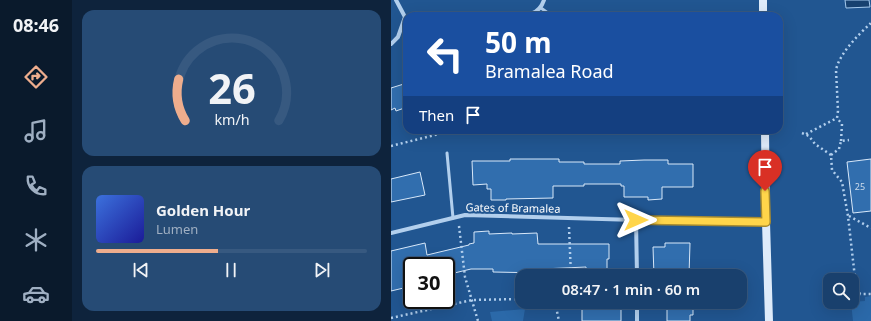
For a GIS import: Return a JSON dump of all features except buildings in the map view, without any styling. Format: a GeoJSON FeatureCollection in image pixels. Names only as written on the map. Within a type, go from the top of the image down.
{"type":"FeatureCollection","features":[{"type":"Feature","properties":{"kind":"main road"},"geometry":{"type":"LineString","coordinates":[[763,0],[763,12]]}},
{"type":"Feature","properties":{"kind":"main road"},"geometry":{"type":"LineString","coordinates":[[765,134],[769,321]]}},
{"type":"Feature","properties":{"kind":"street"},"geometry":{"type":"LineString","coordinates":[[396,0],[403,12]]}},
{"type":"Feature","properties":{"kind":"street"},"geometry":{"type":"LineString","coordinates":[[535,12],[541,8],[544,0]]}},
{"type":"Feature","properties":{"kind":"street"},"geometry":{"type":"LineString","coordinates":[[391,44],[398,38],[403,25]]}},
{"type":"Feature","properties":{"kind":"street","name":"Gates of Bramalea"},"geometry":{"type":"LineString","coordinates":[[391,233],[465,215],[766,222]]}},
{"type":"Feature","properties":{"kind":"street"},"geometry":{"type":"LineString","coordinates":[[636,220],[637,269]]}},
{"type":"Feature","properties":{"kind":"street"},"geometry":{"type":"LineString","coordinates":[[637,309],[637,321]]}},
{"type":"Feature","properties":{"kind":"lane"},"geometry":{"type":"LineString","coordinates":[[541,8],[546,12]]}},
{"type":"Feature","properties":{"kind":"lane"},"geometry":{"type":"LineString","coordinates":[[447,153],[453,218]]}},
{"type":"Feature","properties":{"kind":"path"},"geometry":{"type":"LineString","coordinates":[[831,155],[839,149],[841,141],[842,124],[837,118],[837,63],[847,49],[871,22]]}},
{"type":"Feature","properties":{"kind":"path"},"geometry":{"type":"LineString","coordinates":[[806,134],[837,118]]}},
{"type":"Feature","properties":{"kind":"path"},"geometry":{"type":"LineString","coordinates":[[802,133],[809,136],[815,144],[831,155]]}},
{"type":"Feature","properties":{"kind":"path"},"geometry":{"type":"LineString","coordinates":[[391,146],[439,134]]}},
{"type":"Feature","properties":{"kind":"path"},"geometry":{"type":"LineString","coordinates":[[841,141],[849,140]]}},
{"type":"Feature","properties":{"kind":"path"},"geometry":{"type":"LineString","coordinates":[[831,155],[832,170],[842,182],[848,216],[855,278],[860,294],[871,294]]}},
{"type":"Feature","properties":{"kind":"path"},"geometry":{"type":"LineString","coordinates":[[848,216],[871,228]]}},
{"type":"Feature","properties":{"kind":"path"},"geometry":{"type":"LineString","coordinates":[[458,217],[465,277],[478,321]]}},
{"type":"Feature","properties":{"kind":"path"},"geometry":{"type":"LineString","coordinates":[[569,218],[571,269]]}},
{"type":"Feature","properties":{"kind":"path"},"geometry":{"type":"LineString","coordinates":[[391,318],[472,300],[515,299]]}},
{"type":"Feature","properties":{"kind":"path"},"geometry":{"type":"LineString","coordinates":[[556,309],[559,321]]}},
{"type":"Feature","properties":{"kind":"shaded area"},"geometry":{"type":"Polygon","coordinates":[[[845,0],[869,0],[870,7],[846,8],[845,0]]]}},
{"type":"Feature","properties":{"kind":"shaded area"},"geometry":{"type":"Polygon","coordinates":[[[871,296],[871,321],[853,321],[852,309],[859,309],[859,301],[865,301],[865,297],[871,296]]]}},
{"type":"Feature","properties":{"kind":"shaded area"},"geometry":{"type":"Polygon","coordinates":[[[525,309],[523,321],[492,321],[490,312],[525,309]]]}},
{"type":"Feature","properties":{"kind":"route"},"geometry":{"type":"LineString","coordinates":[[636,220],[734,220],[766,222],[765,191]]}}]}
